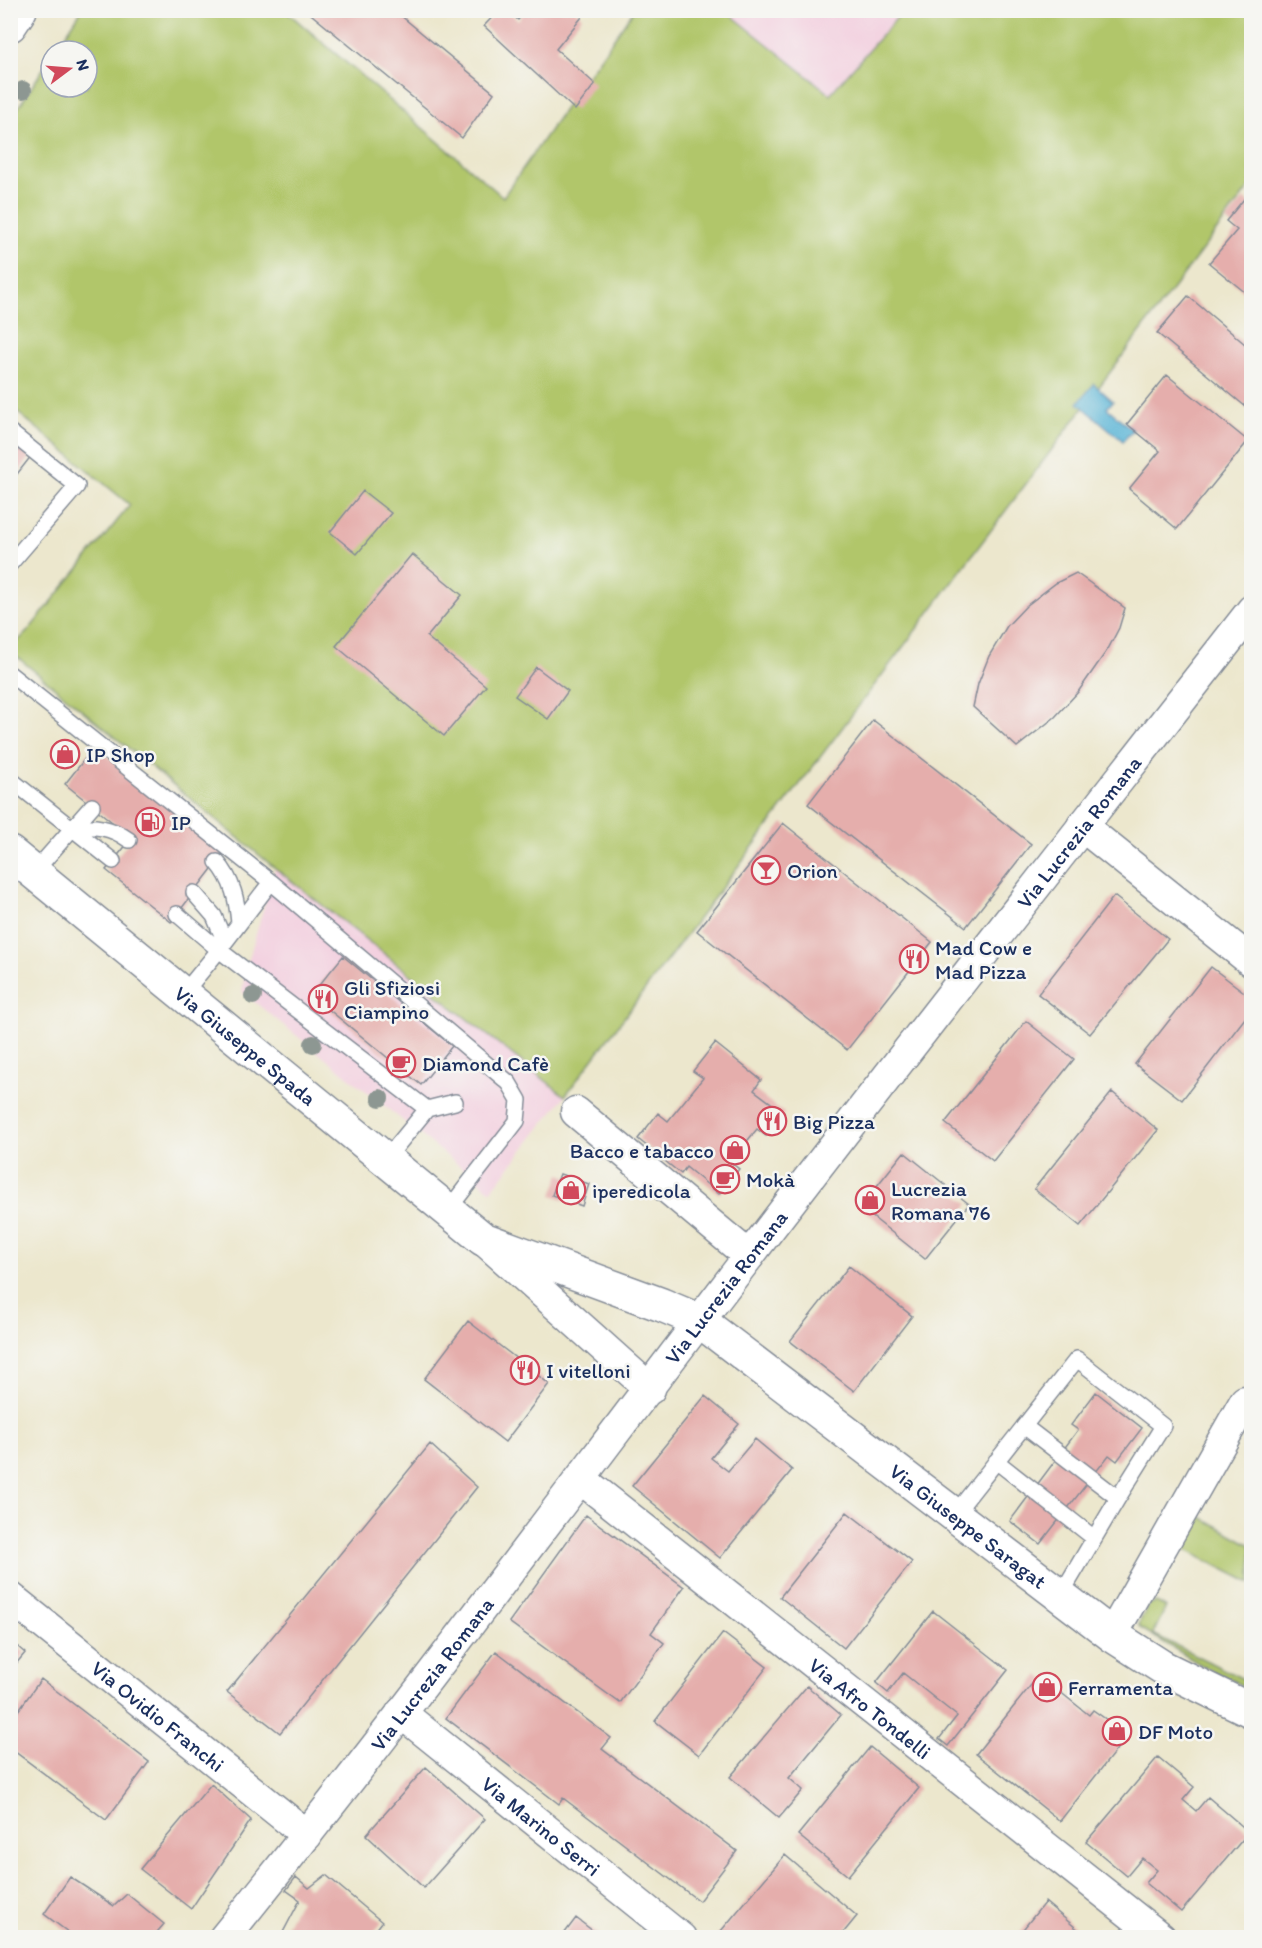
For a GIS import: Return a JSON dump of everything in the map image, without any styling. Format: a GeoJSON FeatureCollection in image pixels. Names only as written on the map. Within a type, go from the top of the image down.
{"type":"FeatureCollection","features":[{"type":"Feature","properties":{"kind":"street"},"geometry":{"type":"LineString","coordinates":[[10,25],[20,10]]}},
{"type":"Feature","properties":{"kind":"street","name":"Via Lucrezia Romana"},"geometry":{"type":"LineString","coordinates":[[224,1938],[307,1835],[650,1389],[749,1256],[1251,610]]}},
{"type":"Feature","properties":{"kind":"street"},"geometry":{"type":"LineString","coordinates":[[1083,826],[1251,962]]}},
{"type":"Feature","properties":{"kind":"street","name":"Via Giuseppe Spada"},"geometry":{"type":"LineString","coordinates":[[22,862],[483,1239],[650,1389]]}},
{"type":"Feature","properties":{"kind":"street"},"geometry":{"type":"LineString","coordinates":[[576,1112],[749,1256]]}},
{"type":"Feature","properties":{"kind":"street","name":"Via Giuseppe Spada"},"geometry":{"type":"LineString","coordinates":[[483,1239],[662,1305],[700,1322]]}},
{"type":"Feature","properties":{"kind":"street","name":"Via Giuseppe Saragat"},"geometry":{"type":"LineString","coordinates":[[700,1322],[1112,1635],[1162,1667],[1251,1711]]}},
{"type":"Feature","properties":{"kind":"street"},"geometry":{"type":"LineString","coordinates":[[1112,1635],[1245,1401]]}},
{"type":"Feature","properties":{"kind":"street","name":"Via Afro Tondelli"},"geometry":{"type":"LineString","coordinates":[[581,1479],[1161,1938]]}},
{"type":"Feature","properties":{"kind":"street","name":"Via Ovidio Franchi"},"geometry":{"type":"LineString","coordinates":[[10,1597],[307,1835]]}},
{"type":"Feature","properties":{"kind":"street","name":"Via Marino Serri"},"geometry":{"type":"LineString","coordinates":[[401,1713],[681,1938]]}},
{"type":"Feature","properties":{"kind":"lane"},"geometry":{"type":"LineString","coordinates":[[10,432],[77,486],[10,564]]}},
{"type":"Feature","properties":{"kind":"lane"},"geometry":{"type":"LineString","coordinates":[[10,674],[271,882],[516,1091],[519,1100],[517,1121],[448,1210]]}},
{"type":"Feature","properties":{"kind":"lane"},"geometry":{"type":"LineString","coordinates":[[10,779],[113,861]]}},
{"type":"Feature","properties":{"kind":"lane"},"geometry":{"type":"LineString","coordinates":[[22,862],[73,828],[92,806]]}},
{"type":"Feature","properties":{"kind":"lane"},"geometry":{"type":"LineString","coordinates":[[73,828],[100,827],[129,840]]}},
{"type":"Feature","properties":{"kind":"lane"},"geometry":{"type":"LineString","coordinates":[[217,862],[224,870],[234,892],[239,923]]}},
{"type":"Feature","properties":{"kind":"lane"},"geometry":{"type":"LineString","coordinates":[[183,994],[271,882]]}},
{"type":"Feature","properties":{"kind":"lane"},"geometry":{"type":"LineString","coordinates":[[194,893],[214,916],[222,946]]}},
{"type":"Feature","properties":{"kind":"lane"},"geometry":{"type":"LineString","coordinates":[[177,914],[222,946],[427,1109]]}},
{"type":"Feature","properties":{"kind":"lane"},"geometry":{"type":"LineString","coordinates":[[386,1159],[427,1109],[455,1102]]}},
{"type":"Feature","properties":{"kind":"lane"},"geometry":{"type":"LineString","coordinates":[[954,1515],[1077,1359],[1163,1426],[1060,1596]]}},
{"type":"Feature","properties":{"kind":"lane"},"geometry":{"type":"LineString","coordinates":[[1024,1426],[1118,1498]]}},
{"type":"Feature","properties":{"kind":"lane"},"geometry":{"type":"LineString","coordinates":[[996,1461],[1094,1538]]}},
{"type":"Feature","properties":{"kind":"shaded area"},"geometry":{"type":"Polygon","coordinates":[[[726,11],[903,11],[830,95],[726,11]]]}},
{"type":"Feature","properties":{"kind":"shaded area"},"geometry":{"type":"Polygon","coordinates":[[[275,868],[565,1096],[491,1191],[242,992],[246,969],[275,868]]]}},
{"type":"Feature","properties":{"kind":"green space"},"geometry":{"type":"Polygon","coordinates":[[[81,11],[286,11],[503,197],[633,11],[726,11],[830,94],[903,11],[1251,11],[1251,185],[565,1096],[275,868],[11,652],[11,645],[28,631],[130,505],[11,407],[10,120],[39,75],[39,99],[99,99],[99,39],[63,39],[81,11]]]}},
{"type":"Feature","properties":{"kind":"green space"},"geometry":{"type":"Polygon","coordinates":[[[1197,1515],[1251,1545],[1251,1583],[1180,1547],[1197,1515]]]}},
{"type":"Feature","properties":{"kind":"green space"},"geometry":{"type":"Polygon","coordinates":[[[1156,1602],[1166,1607],[1153,1634],[1251,1683],[1251,1690],[1198,1663],[1139,1627],[1149,1604],[1156,1602]]]}},
{"type":"Feature","properties":{"kind":"water"},"geometry":{"type":"Polygon","coordinates":[[[1094,384],[1113,401],[1107,408],[1133,430],[1123,441],[1078,403],[1094,384]]]}},
{"type":"Feature","properties":{"kind":"building"},"geometry":{"type":"Polygon","coordinates":[[[306,10],[394,10],[494,93],[462,138],[306,10]]]}},
{"type":"Feature","properties":{"kind":"building"},"geometry":{"type":"Polygon","coordinates":[[[499,10],[507,10],[518,20],[526,10],[575,10],[582,17],[556,49],[595,84],[575,110],[484,26],[499,10]]]}},
{"type":"Feature","properties":{"kind":"building"},"geometry":{"type":"Polygon","coordinates":[[[1244,199],[1252,205],[1252,298],[1209,263],[1237,230],[1226,221],[1244,199]]]}},
{"type":"Feature","properties":{"kind":"building"},"geometry":{"type":"Polygon","coordinates":[[[1188,296],[1252,350],[1252,412],[1157,333],[1188,296]]]}},
{"type":"Feature","properties":{"kind":"building"},"geometry":{"type":"Polygon","coordinates":[[[1167,375],[1248,441],[1177,529],[1129,489],[1160,451],[1127,424],[1167,375]]]}},
{"type":"Feature","properties":{"kind":"building"},"geometry":{"type":"Polygon","coordinates":[[[10,438],[32,455],[10,483],[10,438]]]}},
{"type":"Feature","properties":{"kind":"building"},"geometry":{"type":"Polygon","coordinates":[[[363,491],[391,513],[357,554],[330,532],[363,491]]]}},
{"type":"Feature","properties":{"kind":"building"},"geometry":{"type":"Polygon","coordinates":[[[412,554],[462,595],[427,637],[486,686],[444,736],[336,646],[412,554]]]}},
{"type":"Feature","properties":{"kind":"building"},"geometry":{"type":"Polygon","coordinates":[[[1076,573],[1125,608],[1119,628],[1108,649],[1078,692],[1055,717],[1017,747],[973,707],[978,684],[989,656],[1007,626],[1026,606],[1056,583],[1076,573]]]}},
{"type":"Feature","properties":{"kind":"building"},"geometry":{"type":"Polygon","coordinates":[[[536,667],[568,691],[548,719],[515,696],[536,667]]]}},
{"type":"Feature","properties":{"kind":"building"},"geometry":{"type":"Polygon","coordinates":[[[873,720],[1031,844],[966,927],[808,804],[873,720]]]}},
{"type":"Feature","properties":{"kind":"building","name":"IP"},"geometry":{"type":"Polygon","coordinates":[[[95,746],[225,852],[171,922],[106,870],[132,838],[65,784],[95,746]]]}},
{"type":"Feature","properties":{"kind":"building"},"geometry":{"type":"Polygon","coordinates":[[[783,823],[932,942],[847,1050],[697,931],[783,823]]]}},
{"type":"Feature","properties":{"kind":"building"},"geometry":{"type":"Polygon","coordinates":[[[1114,896],[1168,939],[1090,1034],[1038,994],[1114,896]]]}},
{"type":"Feature","properties":{"kind":"building"},"geometry":{"type":"Polygon","coordinates":[[[343,956],[452,1046],[421,1085],[311,995],[343,956]]]}},
{"type":"Feature","properties":{"kind":"building"},"geometry":{"type":"Polygon","coordinates":[[[1211,967],[1252,998],[1252,1009],[1182,1100],[1135,1064],[1211,967]]]}},
{"type":"Feature","properties":{"kind":"building"},"geometry":{"type":"Polygon","coordinates":[[[1026,1021],[1074,1059],[993,1161],[945,1123],[1026,1021]]]}},
{"type":"Feature","properties":{"kind":"building"},"geometry":{"type":"Polygon","coordinates":[[[715,1043],[761,1080],[754,1090],[784,1113],[766,1136],[757,1129],[730,1162],[739,1169],[719,1194],[686,1167],[681,1174],[638,1139],[658,1113],[668,1121],[703,1078],[693,1071],[715,1043]]]}},
{"type":"Feature","properties":{"kind":"building"},"geometry":{"type":"Polygon","coordinates":[[[1112,1092],[1158,1130],[1080,1226],[1034,1189],[1112,1092]]]}},
{"type":"Feature","properties":{"kind":"building"},"geometry":{"type":"Polygon","coordinates":[[[904,1152],[969,1204],[925,1259],[860,1207],[904,1152]]]}},
{"type":"Feature","properties":{"kind":"building","name":"iperedicola"},"geometry":{"type":"Polygon","coordinates":[[[560,1174],[589,1184],[582,1206],[552,1195],[560,1174]]]}},
{"type":"Feature","properties":{"kind":"building"},"geometry":{"type":"Polygon","coordinates":[[[849,1266],[912,1316],[854,1391],[790,1341],[849,1266]]]}},
{"type":"Feature","properties":{"kind":"building"},"geometry":{"type":"Polygon","coordinates":[[[468,1321],[549,1384],[505,1442],[424,1379],[468,1321]]]}},
{"type":"Feature","properties":{"kind":"building"},"geometry":{"type":"Polygon","coordinates":[[[1096,1392],[1142,1428],[1117,1461],[1109,1455],[1040,1544],[1010,1521],[1078,1430],[1071,1425],[1096,1392]]]}},
{"type":"Feature","properties":{"kind":"building"},"geometry":{"type":"Polygon","coordinates":[[[705,1396],[739,1424],[711,1458],[728,1471],[755,1439],[792,1470],[720,1558],[632,1486],[705,1396]]]}},
{"type":"Feature","properties":{"kind":"building"},"geometry":{"type":"Polygon","coordinates":[[[430,1444],[477,1487],[280,1733],[227,1692],[430,1444]]]}},
{"type":"Feature","properties":{"kind":"building"},"geometry":{"type":"Polygon","coordinates":[[[847,1512],[912,1562],[844,1648],[780,1597],[847,1512]]]}},
{"type":"Feature","properties":{"kind":"building"},"geometry":{"type":"Polygon","coordinates":[[[586,1515],[684,1587],[651,1633],[664,1643],[620,1703],[509,1622],[586,1515]]]}},
{"type":"Feature","properties":{"kind":"building"},"geometry":{"type":"Polygon","coordinates":[[[933,1611],[1008,1670],[948,1746],[939,1739],[957,1716],[903,1673],[888,1693],[876,1683],[933,1611]]]}},
{"type":"Feature","properties":{"kind":"building"},"geometry":{"type":"Polygon","coordinates":[[[723,1633],[767,1667],[699,1755],[655,1721],[723,1633]]]}},
{"type":"Feature","properties":{"kind":"building"},"geometry":{"type":"Polygon","coordinates":[[[10,1640],[25,1653],[10,1671],[10,1640]]]}},
{"type":"Feature","properties":{"kind":"building"},"geometry":{"type":"Polygon","coordinates":[[[496,1651],[611,1738],[602,1749],[737,1851],[699,1901],[563,1798],[559,1804],[446,1718],[496,1651]]]}},
{"type":"Feature","properties":{"kind":"building"},"geometry":{"type":"Polygon","coordinates":[[[1039,1675],[1089,1715],[1093,1710],[1128,1735],[1060,1821],[976,1754],[1039,1675]]]}},
{"type":"Feature","properties":{"kind":"building"},"geometry":{"type":"Polygon","coordinates":[[[41,1679],[149,1762],[106,1820],[10,1748],[10,1722],[41,1679]]]}},
{"type":"Feature","properties":{"kind":"building"},"geometry":{"type":"Polygon","coordinates":[[[807,1686],[841,1715],[789,1778],[803,1790],[779,1818],[730,1777],[807,1686]]]}},
{"type":"Feature","properties":{"kind":"building"},"geometry":{"type":"Polygon","coordinates":[[[870,1747],[919,1788],[848,1876],[798,1835],[870,1747]]]}},
{"type":"Feature","properties":{"kind":"building"},"geometry":{"type":"Polygon","coordinates":[[[1158,1757],[1194,1787],[1183,1800],[1196,1811],[1208,1797],[1249,1832],[1181,1912],[1146,1883],[1157,1870],[1142,1858],[1127,1876],[1086,1842],[1158,1757]]]}},
{"type":"Feature","properties":{"kind":"building"},"geometry":{"type":"Polygon","coordinates":[[[426,1767],[485,1819],[424,1888],[366,1835],[426,1767]]]}},
{"type":"Feature","properties":{"kind":"building"},"geometry":{"type":"Polygon","coordinates":[[[211,1784],[251,1820],[191,1909],[140,1869],[211,1784]]]}},
{"type":"Feature","properties":{"kind":"building"},"geometry":{"type":"Polygon","coordinates":[[[785,1855],[857,1916],[839,1938],[715,1938],[785,1855]]]}},
{"type":"Feature","properties":{"kind":"building"},"geometry":{"type":"Polygon","coordinates":[[[326,1875],[382,1922],[370,1938],[280,1938],[300,1900],[286,1890],[296,1877],[309,1888],[326,1875]]]}},
{"type":"Feature","properties":{"kind":"building"},"geometry":{"type":"Polygon","coordinates":[[[70,1877],[114,1906],[127,1894],[164,1924],[152,1938],[76,1938],[44,1914],[70,1877]]]}},
{"type":"Feature","properties":{"kind":"building"},"geometry":{"type":"Polygon","coordinates":[[[1045,1902],[1088,1938],[1016,1938],[1045,1902]]]}},
{"type":"Feature","properties":{"kind":"building"},"geometry":{"type":"Polygon","coordinates":[[[576,1918],[602,1938],[561,1938],[576,1918]]]}},
{"type":"Feature","properties":{"kind":"place","name":"IP Shop"},"geometry":{"type":"Point","coordinates":[65,754]}},
{"type":"Feature","properties":{"kind":"place","name":"IP"},"geometry":{"type":"Point","coordinates":[150,822]}},
{"type":"Feature","properties":{"kind":"place","name":"Orion"},"geometry":{"type":"Point","coordinates":[766,870]}},
{"type":"Feature","properties":{"kind":"place","name":"Mad Cow e Mad Pizza"},"geometry":{"type":"Point","coordinates":[914,959]}},
{"type":"Feature","properties":{"kind":"place","name":"Gli Sfiziosi Ciampino"},"geometry":{"type":"Point","coordinates":[323,999]}},
{"type":"Feature","properties":{"kind":"place","name":"Diamond Cafè"},"geometry":{"type":"Point","coordinates":[401,1063]}},
{"type":"Feature","properties":{"kind":"place","name":"Big Pizza"},"geometry":{"type":"Point","coordinates":[772,1121]}},
{"type":"Feature","properties":{"kind":"place","name":"Bacco e tabacco"},"geometry":{"type":"Point","coordinates":[735,1150]}},
{"type":"Feature","properties":{"kind":"place","name":"Mokà"},"geometry":{"type":"Point","coordinates":[725,1179]}},
{"type":"Feature","properties":{"kind":"place","name":"iperedicola"},"geometry":{"type":"Point","coordinates":[571,1190]}},
{"type":"Feature","properties":{"kind":"place","name":"Lucrezia Romana 76"},"geometry":{"type":"Point","coordinates":[870,1200]}},
{"type":"Feature","properties":{"kind":"place","name":"I vitelloni"},"geometry":{"type":"Point","coordinates":[525,1370]}},
{"type":"Feature","properties":{"kind":"place","name":"Ferramenta"},"geometry":{"type":"Point","coordinates":[1047,1687]}},
{"type":"Feature","properties":{"kind":"place","name":"DF Moto"},"geometry":{"type":"Point","coordinates":[1117,1731]}}]}
